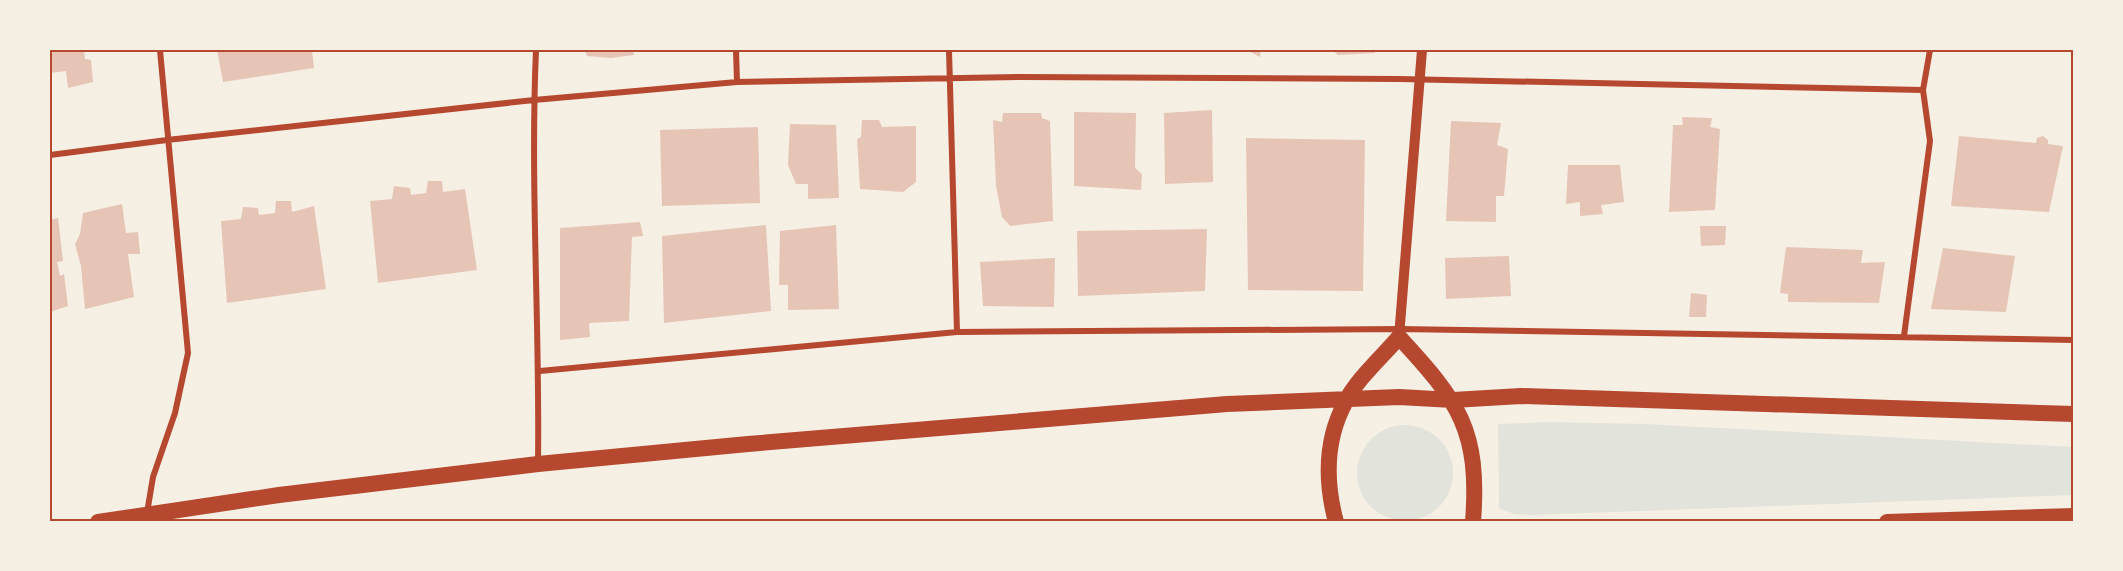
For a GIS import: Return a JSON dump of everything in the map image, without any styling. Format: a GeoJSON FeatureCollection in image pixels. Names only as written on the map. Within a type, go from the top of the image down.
{"type":"FeatureCollection","features":[{"type":"Feature","properties":{"kind":"highway"},"geometry":{"type":"LineString","coordinates":[[1336,522],[1329,497],[1329,451],[1347,399],[1399,333],[1440,381],[1465,424],[1471,446],[1475,491],[1473,522]]}},
{"type":"Feature","properties":{"kind":"highway"},"geometry":{"type":"LineString","coordinates":[[98,522],[279,495],[538,464],[1227,404],[1398,397],[1453,400],[1521,396],[2073,414]]}},
{"type":"Feature","properties":{"kind":"highway"},"geometry":{"type":"LineString","coordinates":[[1887,522],[2073,516]]}},
{"type":"Feature","properties":{"kind":"street"},"geometry":{"type":"LineString","coordinates":[[147,515],[153,477],[175,412],[188,353],[160,50]]}},
{"type":"Feature","properties":{"kind":"street"},"geometry":{"type":"LineString","coordinates":[[536,50],[534,100],[540,371],[538,464]]}},
{"type":"Feature","properties":{"kind":"street"},"geometry":{"type":"LineString","coordinates":[[736,50],[737,81]]}},
{"type":"Feature","properties":{"kind":"street"},"geometry":{"type":"LineString","coordinates":[[949,50],[957,332]]}},
{"type":"Feature","properties":{"kind":"street"},"geometry":{"type":"LineString","coordinates":[[1399,333],[1422,50]]}},
{"type":"Feature","properties":{"kind":"street"},"geometry":{"type":"LineString","coordinates":[[1904,336],[1930,141],[1923,90],[1930,50]]}},
{"type":"Feature","properties":{"kind":"street"},"geometry":{"type":"LineString","coordinates":[[50,155],[534,100],[737,81],[948,78],[1418,80],[1923,90]]}},
{"type":"Feature","properties":{"kind":"street"},"geometry":{"type":"LineString","coordinates":[[540,371],[957,332],[1904,336],[2073,340]]}},
{"type":"Feature","properties":{"kind":"shaded area"},"geometry":{"type":"Polygon","coordinates":[[[1548,422],[1646,424],[2073,447],[2073,495],[1533,515],[1514,514],[1499,508],[1498,424],[1548,422]]]}},
{"type":"Feature","properties":{"kind":"shaded area"},"geometry":{"type":"Polygon","coordinates":[[[1405,425],[1423,429],[1439,439],[1449,455],[1453,473],[1449,491],[1439,507],[1423,517],[1405,521],[1387,517],[1371,507],[1361,491],[1357,473],[1361,455],[1371,439],[1387,429],[1405,425]]]}},
{"type":"Feature","properties":{"kind":"building"},"geometry":{"type":"Polygon","coordinates":[[[50,50],[84,50],[85,59],[91,60],[93,82],[68,88],[66,71],[50,73],[50,50]]]}},
{"type":"Feature","properties":{"kind":"building"},"geometry":{"type":"Polygon","coordinates":[[[217,50],[312,50],[314,68],[223,82],[217,50]]]}},
{"type":"Feature","properties":{"kind":"building"},"geometry":{"type":"Polygon","coordinates":[[[585,50],[633,50],[634,55],[611,58],[587,56],[585,50]]]}},
{"type":"Feature","properties":{"kind":"building"},"geometry":{"type":"Polygon","coordinates":[[[1247,50],[1261,50],[1260,57],[1247,50]]]}},
{"type":"Feature","properties":{"kind":"building"},"geometry":{"type":"Polygon","coordinates":[[[1332,50],[1375,50],[1375,53],[1338,55],[1332,50]]]}},
{"type":"Feature","properties":{"kind":"building"},"geometry":{"type":"Polygon","coordinates":[[[1212,110],[1213,182],[1165,184],[1164,113],[1212,110]]]}},
{"type":"Feature","properties":{"kind":"building"},"geometry":{"type":"Polygon","coordinates":[[[1074,112],[1136,113],[1135,168],[1142,174],[1141,190],[1074,186],[1074,112]]]}},
{"type":"Feature","properties":{"kind":"building"},"geometry":{"type":"Polygon","coordinates":[[[1003,113],[1041,113],[1042,118],[1050,121],[1053,221],[1010,226],[1002,217],[996,186],[993,120],[1002,122],[1003,113]]]}},
{"type":"Feature","properties":{"kind":"building"},"geometry":{"type":"Polygon","coordinates":[[[1682,117],[1712,118],[1710,127],[1720,129],[1715,210],[1669,212],[1673,125],[1683,125],[1682,117]]]}},
{"type":"Feature","properties":{"kind":"building"},"geometry":{"type":"Polygon","coordinates":[[[862,120],[879,120],[882,127],[916,126],[916,182],[903,192],[860,189],[857,139],[861,137],[862,120]]]}},
{"type":"Feature","properties":{"kind":"building"},"geometry":{"type":"Polygon","coordinates":[[[1451,121],[1501,123],[1497,145],[1508,149],[1504,196],[1496,196],[1496,222],[1446,221],[1451,121]]]}},
{"type":"Feature","properties":{"kind":"building"},"geometry":{"type":"Polygon","coordinates":[[[790,124],[836,125],[839,198],[808,199],[808,184],[796,184],[788,165],[790,124]]]}},
{"type":"Feature","properties":{"kind":"building"},"geometry":{"type":"Polygon","coordinates":[[[758,127],[760,203],[662,206],[660,130],[758,127]]]}},
{"type":"Feature","properties":{"kind":"building"},"geometry":{"type":"Polygon","coordinates":[[[1959,136],[2036,143],[2037,138],[2043,136],[2048,140],[2048,144],[2063,146],[2049,212],[1951,206],[1959,136]]]}},
{"type":"Feature","properties":{"kind":"building"},"geometry":{"type":"Polygon","coordinates":[[[1246,138],[1365,140],[1363,291],[1248,290],[1246,138]]]}},
{"type":"Feature","properties":{"kind":"building"},"geometry":{"type":"Polygon","coordinates":[[[1568,165],[1620,165],[1624,202],[1601,205],[1603,214],[1580,216],[1580,202],[1566,204],[1568,165]]]}},
{"type":"Feature","properties":{"kind":"building"},"geometry":{"type":"Polygon","coordinates":[[[428,181],[442,181],[443,192],[465,189],[477,270],[378,283],[370,201],[392,199],[394,186],[410,188],[411,195],[426,193],[428,181]]]}},
{"type":"Feature","properties":{"kind":"building"},"geometry":{"type":"Polygon","coordinates":[[[276,201],[291,201],[292,212],[314,206],[326,289],[227,303],[221,221],[241,219],[243,207],[258,208],[259,215],[275,213],[276,201]]]}},
{"type":"Feature","properties":{"kind":"building"},"geometry":{"type":"Polygon","coordinates":[[[122,204],[126,233],[138,232],[140,254],[128,254],[134,297],[85,309],[81,266],[75,244],[80,234],[83,213],[122,204]]]}},
{"type":"Feature","properties":{"kind":"building"},"geometry":{"type":"Polygon","coordinates":[[[58,218],[63,261],[57,262],[60,276],[64,274],[68,306],[50,312],[50,220],[58,218]]]}},
{"type":"Feature","properties":{"kind":"building"},"geometry":{"type":"Polygon","coordinates":[[[640,222],[643,236],[632,237],[629,321],[589,323],[590,337],[560,340],[560,228],[640,222]]]}},
{"type":"Feature","properties":{"kind":"building"},"geometry":{"type":"Polygon","coordinates":[[[766,225],[771,311],[664,323],[662,236],[766,225]]]}},
{"type":"Feature","properties":{"kind":"building"},"geometry":{"type":"Polygon","coordinates":[[[836,225],[839,309],[788,310],[788,285],[779,285],[780,231],[836,225]]]}},
{"type":"Feature","properties":{"kind":"building"},"geometry":{"type":"Polygon","coordinates":[[[1700,226],[1726,226],[1725,245],[1701,246],[1700,226]]]}},
{"type":"Feature","properties":{"kind":"building"},"geometry":{"type":"Polygon","coordinates":[[[1207,229],[1205,291],[1078,296],[1077,231],[1207,229]]]}},
{"type":"Feature","properties":{"kind":"building"},"geometry":{"type":"Polygon","coordinates":[[[1786,247],[1863,250],[1861,263],[1885,262],[1879,303],[1788,302],[1788,294],[1780,293],[1786,247]]]}},
{"type":"Feature","properties":{"kind":"building"},"geometry":{"type":"Polygon","coordinates":[[[1943,248],[2015,256],[2006,312],[1931,309],[1943,248]]]}},
{"type":"Feature","properties":{"kind":"building"},"geometry":{"type":"Polygon","coordinates":[[[1509,256],[1511,296],[1446,299],[1445,258],[1509,256]]]}},
{"type":"Feature","properties":{"kind":"building"},"geometry":{"type":"Polygon","coordinates":[[[1055,258],[1054,307],[983,306],[980,262],[1055,258]]]}},
{"type":"Feature","properties":{"kind":"building"},"geometry":{"type":"Polygon","coordinates":[[[1691,293],[1707,295],[1706,317],[1689,317],[1691,293]]]}}]}
